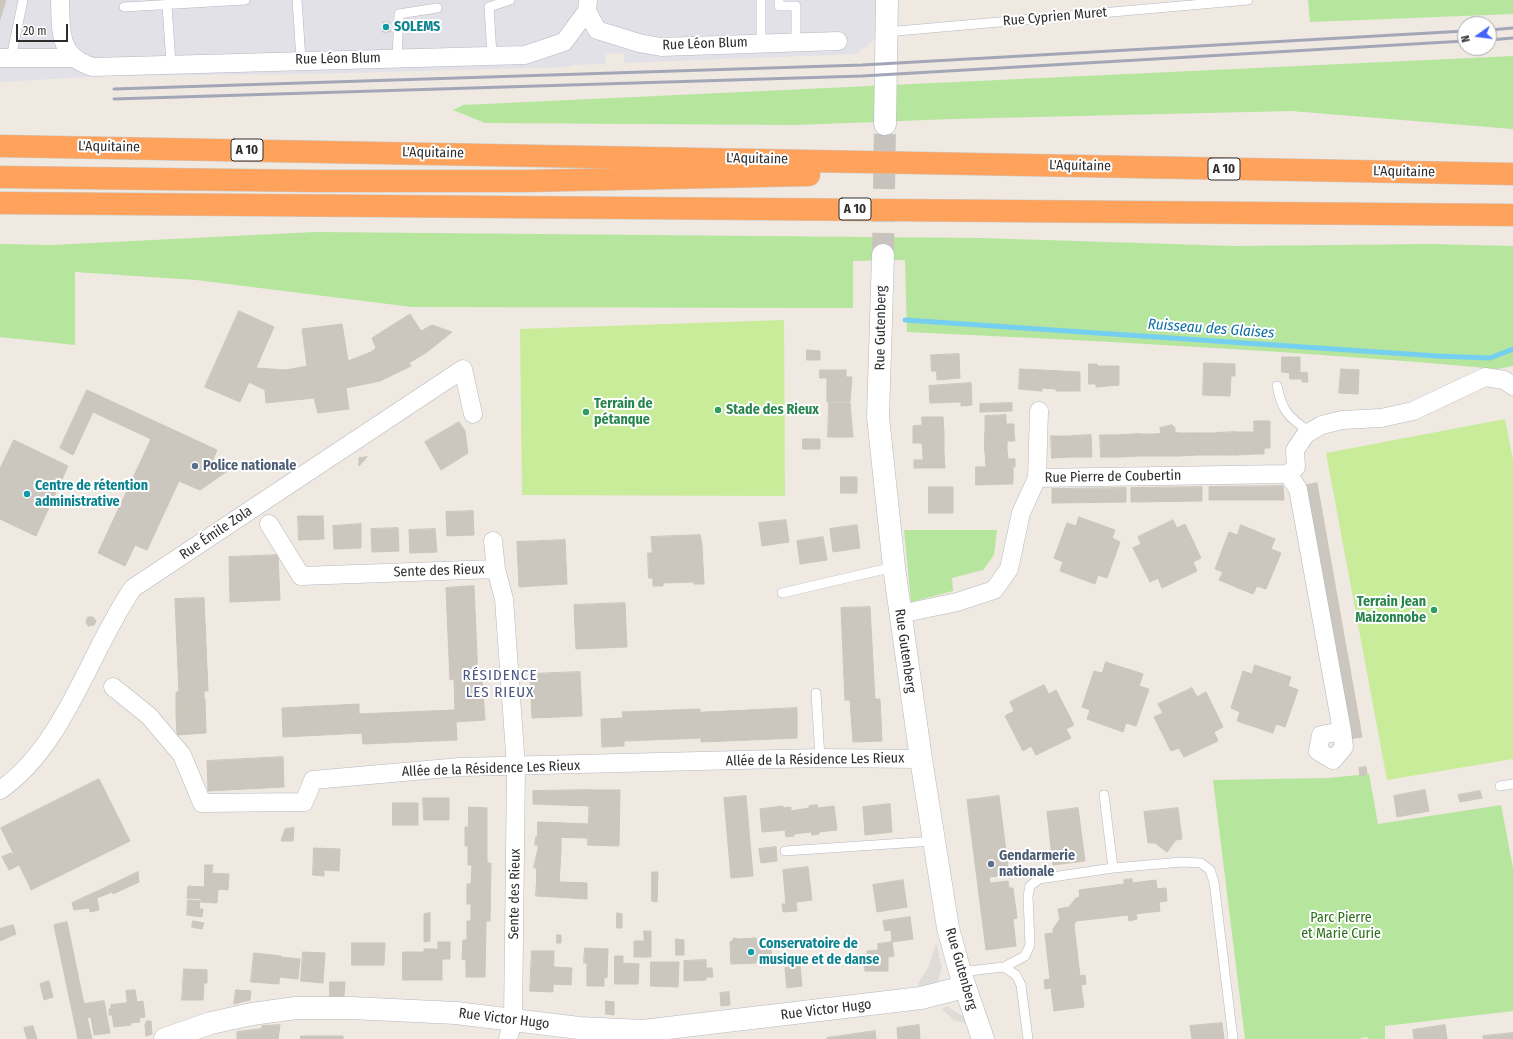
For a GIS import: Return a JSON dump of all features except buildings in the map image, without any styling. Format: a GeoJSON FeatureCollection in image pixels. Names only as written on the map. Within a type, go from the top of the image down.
{"type":"FeatureCollection","features":[{"type":"Feature","properties":{"kind":"highway","name":"L'Aquitaine"},"geometry":{"type":"LineString","coordinates":[[0,146],[1513,174]]}},
{"type":"Feature","properties":{"kind":"highway"},"geometry":{"type":"LineString","coordinates":[[0,177],[316,181],[526,181],[891,174],[935,163]]}},
{"type":"Feature","properties":{"kind":"highway","name":"A 10"},"geometry":{"type":"LineString","coordinates":[[0,203],[1513,215]]}},
{"type":"Feature","properties":{"kind":"street"},"geometry":{"type":"LineString","coordinates":[[60,0],[63,39],[67,50],[73,58]]}},
{"type":"Feature","properties":{"kind":"street"},"geometry":{"type":"LineString","coordinates":[[885,124],[885,32],[887,0]]}},
{"type":"Feature","properties":{"kind":"street","name":"Rue Léon Blum"},"geometry":{"type":"LineString","coordinates":[[73,58],[83,64],[93,67],[301,60],[525,55],[564,42],[587,5]]}},
{"type":"Feature","properties":{"kind":"street","name":"Rue Léon Blum"},"geometry":{"type":"LineString","coordinates":[[587,5],[597,30],[654,46],[838,41]]}},
{"type":"Feature","properties":{"kind":"street"},"geometry":{"type":"LineString","coordinates":[[6,58],[73,58]]}},
{"type":"Feature","properties":{"kind":"street","name":"Rue Gutenberg"},"geometry":{"type":"LineString","coordinates":[[883,255],[878,417],[894,567],[921,759],[948,928],[962,980],[983,1039]]}},
{"type":"Feature","properties":{"kind":"street","name":"Rue Émile Zola"},"geometry":{"type":"LineString","coordinates":[[0,790],[17,779],[51,736],[111,624],[133,588],[463,369],[474,414]]}},
{"type":"Feature","properties":{"kind":"street"},"geometry":{"type":"LineString","coordinates":[[1342,731],[1298,489],[1288,474],[1296,467],[1295,450],[1306,434],[1322,425],[1342,420],[1381,418],[1413,411],[1485,377],[1504,380],[1513,386]]}},
{"type":"Feature","properties":{"kind":"street"},"geometry":{"type":"LineString","coordinates":[[1037,478],[1039,411]]}},
{"type":"Feature","properties":{"kind":"street","name":"Rue Pierre de Coubertin"},"geometry":{"type":"LineString","coordinates":[[900,614],[957,602],[994,590],[1009,569],[1021,513],[1037,478],[1288,474]]}},
{"type":"Feature","properties":{"kind":"street","name":"Sente des Rieux"},"geometry":{"type":"LineString","coordinates":[[269,524],[301,576],[496,569],[504,599],[516,767],[510,1030]]}},
{"type":"Feature","properties":{"kind":"street"},"geometry":{"type":"LineString","coordinates":[[493,541],[496,569]]}},
{"type":"Feature","properties":{"kind":"street","name":"Allée de la Résidence Les Rieux"},"geometry":{"type":"LineString","coordinates":[[113,687],[149,716],[182,755],[202,803],[304,802],[313,780],[460,767],[516,767],[820,758],[921,759]]}},
{"type":"Feature","properties":{"kind":"street","name":"Rue Victor Hugo"},"geometry":{"type":"LineString","coordinates":[[165,1039],[211,1023],[252,1014],[296,1008],[351,1008],[456,1013],[510,1030],[613,1031],[670,1034],[921,998],[962,980]]}},
{"type":"Feature","properties":{"kind":"lane"},"geometry":{"type":"LineString","coordinates":[[6,58],[23,0]]}},
{"type":"Feature","properties":{"kind":"lane"},"geometry":{"type":"LineString","coordinates":[[124,7],[245,0]]}},
{"type":"Feature","properties":{"kind":"lane"},"geometry":{"type":"LineString","coordinates":[[297,0],[301,60]]}},
{"type":"Feature","properties":{"kind":"lane"},"geometry":{"type":"LineString","coordinates":[[492,55],[489,7],[510,0]]}},
{"type":"Feature","properties":{"kind":"lane"},"geometry":{"type":"LineString","coordinates":[[761,0],[761,42]]}},
{"type":"Feature","properties":{"kind":"lane"},"geometry":{"type":"LineString","coordinates":[[779,0],[779,6],[796,6],[796,42]]}},
{"type":"Feature","properties":{"kind":"lane","name":"Rue Cyprien Muret"},"geometry":{"type":"LineString","coordinates":[[885,32],[1248,0]]}},
{"type":"Feature","properties":{"kind":"lane"},"geometry":{"type":"LineString","coordinates":[[167,5],[170,64]]}},
{"type":"Feature","properties":{"kind":"lane"},"geometry":{"type":"LineString","coordinates":[[397,58],[399,14],[437,8]]}},
{"type":"Feature","properties":{"kind":"lane"},"geometry":{"type":"LineString","coordinates":[[1277,386],[1280,402],[1290,419],[1310,432]]}},
{"type":"Feature","properties":{"kind":"lane"},"geometry":{"type":"LineString","coordinates":[[782,593],[894,567]]}},
{"type":"Feature","properties":{"kind":"lane"},"geometry":{"type":"LineString","coordinates":[[816,693],[820,758]]}},
{"type":"Feature","properties":{"kind":"lane"},"geometry":{"type":"LineString","coordinates":[[1500,786],[1513,784]]}},
{"type":"Feature","properties":{"kind":"lane"},"geometry":{"type":"LineString","coordinates":[[1104,795],[1113,868]]}},
{"type":"Feature","properties":{"kind":"lane"},"geometry":{"type":"LineString","coordinates":[[785,851],[934,841]]}},
{"type":"Feature","properties":{"kind":"lane"},"geometry":{"type":"LineString","coordinates":[[962,980],[1004,967],[1025,956],[1030,945],[1028,896],[1030,886],[1039,879],[1113,868],[1182,862],[1201,863],[1210,870],[1214,882],[1233,1039]]}},
{"type":"Feature","properties":{"kind":"lane"},"geometry":{"type":"LineString","coordinates":[[1004,967],[1016,975],[1021,985],[1028,1039]]}},
{"type":"Feature","properties":{"kind":"shaded area"},"geometry":{"type":"Polygon","coordinates":[[[0,0],[887,0],[885,32],[856,54],[624,63],[624,53],[606,54],[605,64],[572,65],[569,67],[307,74],[106,76],[0,82],[0,0]]]}},
{"type":"Feature","properties":{"kind":"shaded area"},"geometry":{"type":"Polygon","coordinates":[[[936,943],[942,967],[938,981],[921,991],[918,983],[928,968],[936,943]]]}},
{"type":"Feature","properties":{"kind":"shaded area"},"geometry":{"type":"Polygon","coordinates":[[[947,1006],[964,1017],[966,1024],[954,1020],[942,1009],[947,1006]]]}},
{"type":"Feature","properties":{"kind":"green space"},"geometry":{"type":"Polygon","coordinates":[[[1308,0],[1513,0],[1513,14],[1310,22],[1308,0]]]}},
{"type":"Feature","properties":{"kind":"green space"},"geometry":{"type":"Polygon","coordinates":[[[1513,56],[1513,129],[1291,111],[952,119],[797,125],[485,123],[453,110],[463,105],[1513,56]]]}},
{"type":"Feature","properties":{"kind":"green space"},"geometry":{"type":"Polygon","coordinates":[[[316,232],[980,238],[1235,246],[1433,244],[1513,246],[1513,366],[1497,369],[1202,347],[907,332],[905,260],[853,261],[853,308],[412,307],[196,280],[75,272],[75,345],[0,337],[0,244],[51,245],[316,232]]]}},
{"type":"Feature","properties":{"kind":"green space"},"geometry":{"type":"Polygon","coordinates":[[[784,320],[785,496],[522,495],[520,329],[784,320]]]}},
{"type":"Feature","properties":{"kind":"green space","name":"Terrain Jean Maizonnobe"},"geometry":{"type":"Polygon","coordinates":[[[1505,419],[1513,460],[1513,759],[1387,780],[1326,453],[1505,419]]]}},
{"type":"Feature","properties":{"kind":"green space"},"geometry":{"type":"Polygon","coordinates":[[[904,530],[997,530],[994,555],[983,570],[952,578],[953,591],[911,602],[904,530]]]}},
{"type":"Feature","properties":{"kind":"green space","name":"Parc Pierre et Marie Curie"},"geometry":{"type":"Polygon","coordinates":[[[1369,774],[1378,824],[1501,805],[1513,868],[1513,1011],[1385,1026],[1385,1039],[1368,1039],[1367,1037],[1358,1039],[1245,1039],[1213,780],[1328,778],[1369,774]]]}},
{"type":"Feature","properties":{"kind":"waterway","name":"Ruisseau des Glaises"},"geometry":{"type":"LineString","coordinates":[[905,320],[1437,356],[1490,358],[1513,349]]}},
{"type":"Feature","properties":{"kind":"tunnel"},"geometry":{"type":"LineString","coordinates":[[883,255],[885,124]]}},
{"type":"Feature","properties":{"kind":"railway"},"geometry":{"type":"LineString","coordinates":[[1497,29],[1513,28]]}},
{"type":"Feature","properties":{"kind":"railway"},"geometry":{"type":"LineString","coordinates":[[114,89],[862,65],[1457,31]]}},
{"type":"Feature","properties":{"kind":"railway"},"geometry":{"type":"LineString","coordinates":[[1497,39],[1513,38]]}},
{"type":"Feature","properties":{"kind":"railway"},"geometry":{"type":"LineString","coordinates":[[114,99],[862,76],[1457,41]]}},
{"type":"Feature","properties":{"kind":"place","name":"SOLEMS"},"geometry":{"type":"Point","coordinates":[386,27]}},
{"type":"Feature","properties":{"kind":"place","name":"Stade des Rieux"},"geometry":{"type":"Point","coordinates":[718,410]}},
{"type":"Feature","properties":{"kind":"place","name":"Terrain de pétanque"},"geometry":{"type":"Point","coordinates":[586,412]}},
{"type":"Feature","properties":{"kind":"place","name":"Police nationale"},"geometry":{"type":"Point","coordinates":[195,466]}},
{"type":"Feature","properties":{"kind":"place","name":"Centre de rétention administrative"},"geometry":{"type":"Point","coordinates":[27,494]}},
{"type":"Feature","properties":{"kind":"place","name":"Terrain Jean Maizonnobe"},"geometry":{"type":"Point","coordinates":[1434,610]}},
{"type":"Feature","properties":{"kind":"place","name":"Gendarmerie nationale"},"geometry":{"type":"Point","coordinates":[991,864]}},
{"type":"Feature","properties":{"kind":"place","name":"Conservatoire de musique et de danse"},"geometry":{"type":"Point","coordinates":[751,952]}},
{"type":"Feature","properties":{"kind":"district","name":"RÉSIDENCE LES RIEUX"},"geometry":{"type":"Point","coordinates":[500,684]}}]}
